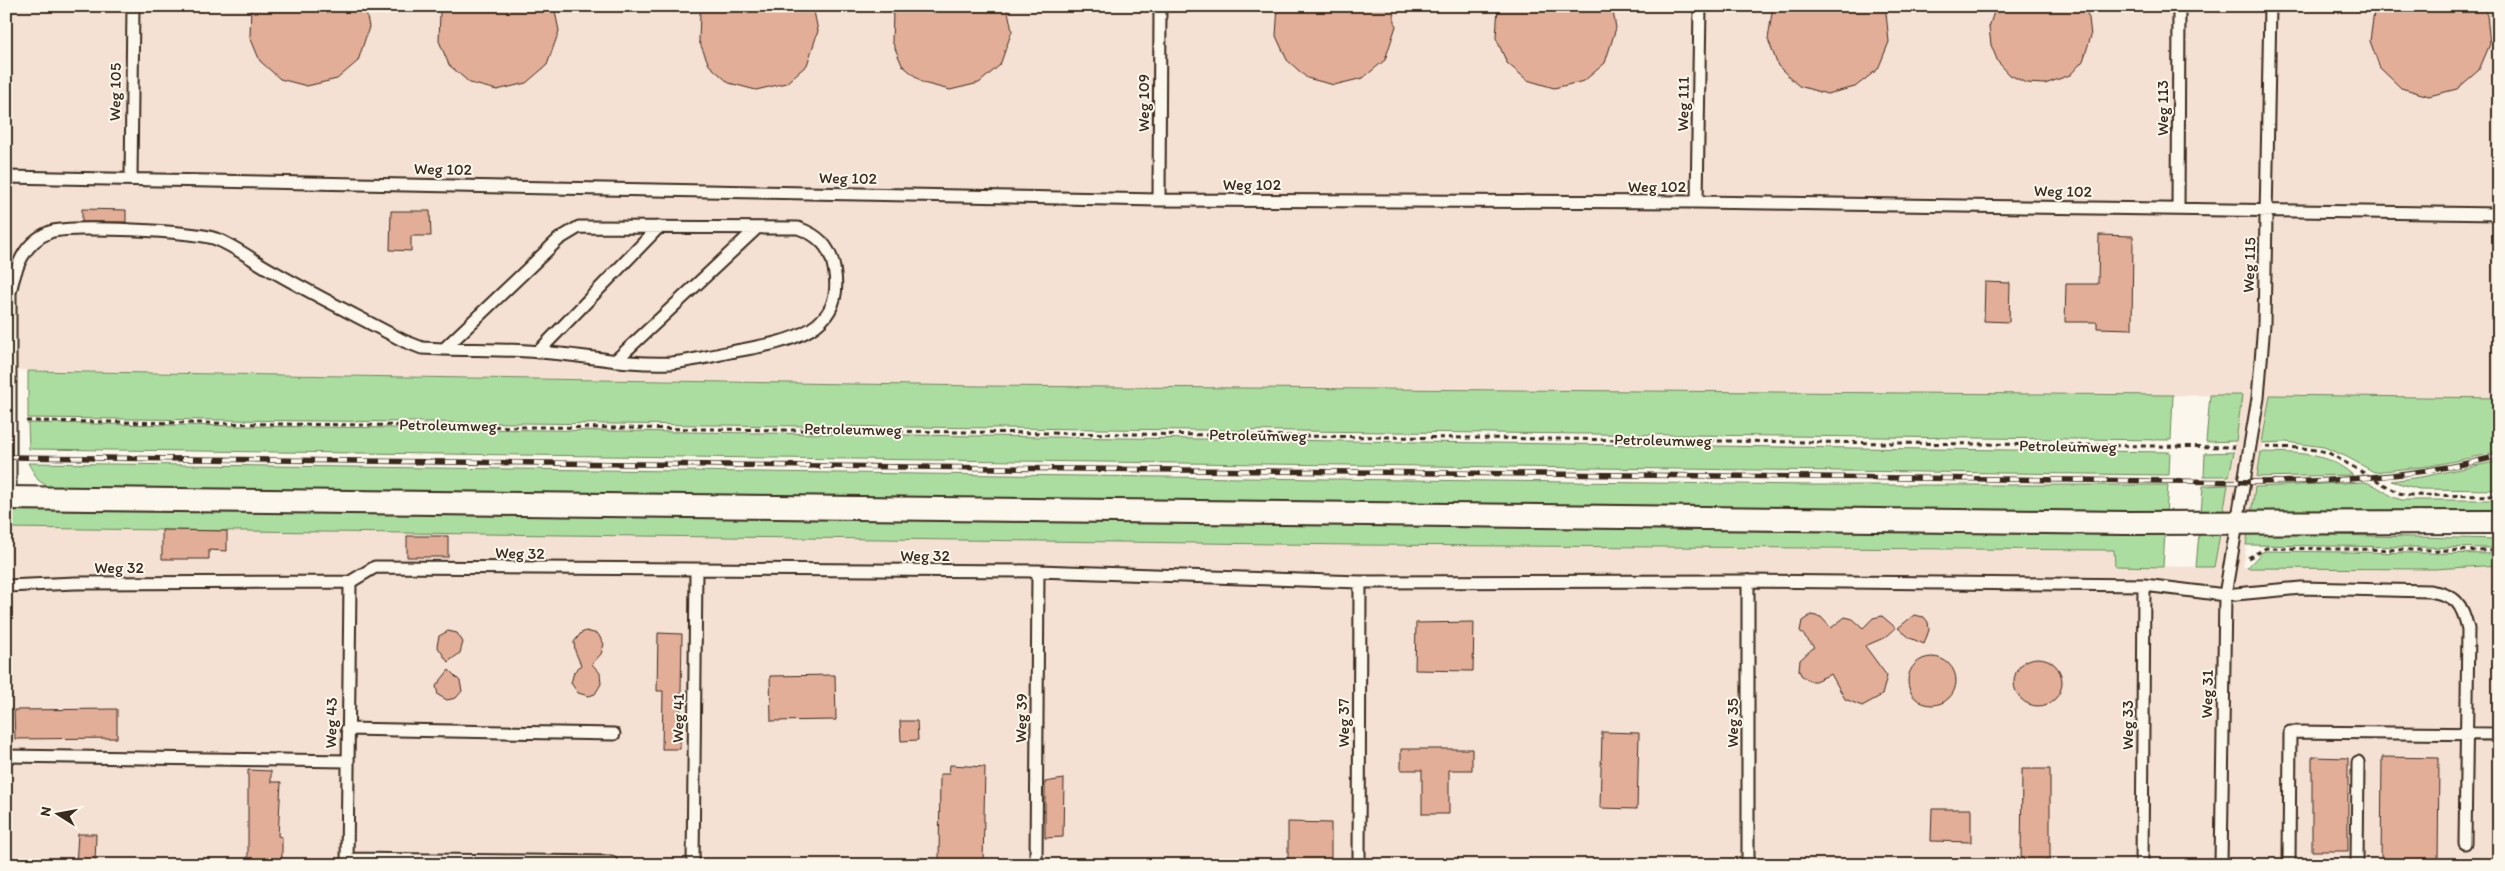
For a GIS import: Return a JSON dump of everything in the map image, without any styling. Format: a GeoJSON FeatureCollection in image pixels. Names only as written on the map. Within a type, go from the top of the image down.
{"type":"FeatureCollection","features":[{"type":"Feature","properties":{"kind":"street"},"geometry":{"type":"LineString","coordinates":[[8,498],[2237,524],[2499,522]]}},
{"type":"Feature","properties":{"kind":"lane","name":"Weg 105"},"geometry":{"type":"LineString","coordinates":[[131,179],[133,6]]}},
{"type":"Feature","properties":{"kind":"lane","name":"Weg 109"},"geometry":{"type":"LineString","coordinates":[[1159,200],[1160,6]]}},
{"type":"Feature","properties":{"kind":"lane","name":"Weg 111"},"geometry":{"type":"LineString","coordinates":[[1697,202],[1700,6]]}},
{"type":"Feature","properties":{"kind":"lane","name":"Weg 113"},"geometry":{"type":"LineString","coordinates":[[2178,210],[2179,6]]}},
{"type":"Feature","properties":{"kind":"lane","name":"Weg 115"},"geometry":{"type":"LineString","coordinates":[[2237,524],[2258,398],[2264,324],[2270,6]]}},
{"type":"Feature","properties":{"kind":"lane","name":"Weg 102"},"geometry":{"type":"LineString","coordinates":[[6,177],[1159,200],[1697,202],[2499,214]]}},
{"type":"Feature","properties":{"kind":"lane"},"geometry":{"type":"LineString","coordinates":[[8,498],[9,311],[13,277],[27,249],[51,232],[68,229],[196,234],[216,239],[276,274],[404,341],[422,348],[444,350],[538,352],[615,361],[671,363],[795,339],[809,332],[818,324],[832,305],[836,279],[830,254],[824,243],[813,233],[798,228],[579,227],[570,231],[444,350]]}},
{"type":"Feature","properties":{"kind":"lane"},"geometry":{"type":"LineString","coordinates":[[538,352],[659,227]]}},
{"type":"Feature","properties":{"kind":"lane"},"geometry":{"type":"LineString","coordinates":[[615,361],[757,228]]}},
{"type":"Feature","properties":{"kind":"lane","name":"Weg 31"},"geometry":{"type":"LineString","coordinates":[[2221,865],[2225,595],[2237,524]]}},
{"type":"Feature","properties":{"kind":"lane","name":"Weg 32"},"geometry":{"type":"LineString","coordinates":[[6,586],[76,583],[350,582],[375,568],[696,571],[1038,571],[1360,582],[1748,581],[2144,585],[2225,595],[2301,588],[2430,590],[2448,593],[2457,601],[2465,616],[2468,629],[2465,843]]}},
{"type":"Feature","properties":{"kind":"lane","name":"Weg 41"},"geometry":{"type":"LineString","coordinates":[[693,865],[696,571]]}},
{"type":"Feature","properties":{"kind":"lane","name":"Weg 39"},"geometry":{"type":"LineString","coordinates":[[1036,865],[1038,571]]}},
{"type":"Feature","properties":{"kind":"lane","name":"Weg 35"},"geometry":{"type":"LineString","coordinates":[[1748,581],[1748,865]]}},
{"type":"Feature","properties":{"kind":"lane","name":"Weg 43"},"geometry":{"type":"LineString","coordinates":[[347,862],[350,582]]}},
{"type":"Feature","properties":{"kind":"lane","name":"Weg 37"},"geometry":{"type":"LineString","coordinates":[[1359,865],[1360,582]]}},
{"type":"Feature","properties":{"kind":"lane","name":"Weg 33"},"geometry":{"type":"LineString","coordinates":[[2142,865],[2144,585]]}},
{"type":"Feature","properties":{"kind":"lane"},"geometry":{"type":"LineString","coordinates":[[347,729],[614,734]]}},
{"type":"Feature","properties":{"kind":"lane"},"geometry":{"type":"LineString","coordinates":[[2289,865],[2290,732],[2499,734]]}},
{"type":"Feature","properties":{"kind":"lane"},"geometry":{"type":"LineString","coordinates":[[6,756],[347,761]]}},
{"type":"Feature","properties":{"kind":"lane"},"geometry":{"type":"LineString","coordinates":[[2357,865],[2358,762]]}},
{"type":"Feature","properties":{"kind":"lane"},"geometry":{"type":"LineString","coordinates":[[347,862],[611,862]]}},
{"type":"Feature","properties":{"kind":"path","name":"Petroleumweg"},"geometry":{"type":"LineString","coordinates":[[9,421],[2303,448],[2327,452],[2398,493],[2409,495],[2499,496]]}},
{"type":"Feature","properties":{"kind":"path"},"geometry":{"type":"LineString","coordinates":[[2227,580],[2234,567],[2258,551],[2266,548],[2499,551]]}},
{"type":"Feature","properties":{"kind":"shaded area"},"geometry":{"type":"Polygon","coordinates":[[[6,6],[2499,6],[2499,401],[2270,395],[2243,567],[2435,569],[2499,565],[2499,865],[6,865],[6,528],[1356,545],[2114,550],[2116,566],[2214,567],[2242,395],[2101,396],[981,386],[6,370],[6,6]]]}},
{"type":"Feature","properties":{"kind":"green space"},"geometry":{"type":"Polygon","coordinates":[[[28,371],[981,386],[2173,395],[2171,440],[28,418],[28,371]]]}},
{"type":"Feature","properties":{"kind":"green space"},"geometry":{"type":"Polygon","coordinates":[[[2210,395],[2242,395],[2236,441],[2206,442],[2210,395]]]}},
{"type":"Feature","properties":{"kind":"green space"},"geometry":{"type":"Polygon","coordinates":[[[2270,395],[2499,398],[2499,452],[2430,466],[2374,472],[2324,447],[2286,442],[2262,443],[2270,395]]]}},
{"type":"Feature","properties":{"kind":"green space"},"geometry":{"type":"Polygon","coordinates":[[[28,423],[2170,452],[2169,475],[29,449],[28,423]]]}},
{"type":"Feature","properties":{"kind":"green space"},"geometry":{"type":"Polygon","coordinates":[[[2234,452],[2229,476],[2204,476],[2205,453],[2234,452]]]}},
{"type":"Feature","properties":{"kind":"green space"},"geometry":{"type":"Polygon","coordinates":[[[2261,452],[2298,453],[2321,457],[2332,461],[2353,475],[2257,477],[2261,452]]]}},
{"type":"Feature","properties":{"kind":"green space"},"geometry":{"type":"Polygon","coordinates":[[[2499,461],[2499,490],[2419,489],[2391,481],[2421,477],[2499,461]]]}},
{"type":"Feature","properties":{"kind":"green space"},"geometry":{"type":"Polygon","coordinates":[[[28,463],[1813,485],[2168,485],[2166,514],[48,487],[38,480],[28,463]]]}},
{"type":"Feature","properties":{"kind":"green space"},"geometry":{"type":"Polygon","coordinates":[[[2364,482],[2374,485],[2402,500],[2499,500],[2499,511],[2363,516],[2251,514],[2255,487],[2364,482]]]}},
{"type":"Feature","properties":{"kind":"green space"},"geometry":{"type":"Polygon","coordinates":[[[2228,485],[2223,514],[2201,514],[2203,486],[2228,485]]]}},
{"type":"Feature","properties":{"kind":"green space"},"geometry":{"type":"Polygon","coordinates":[[[6,508],[2165,532],[2163,567],[2115,566],[2114,550],[1356,545],[6,528],[6,508]]]}},
{"type":"Feature","properties":{"kind":"green space"},"geometry":{"type":"Polygon","coordinates":[[[2199,533],[2220,534],[2214,567],[2196,567],[2199,533]]]}},
{"type":"Feature","properties":{"kind":"green space"},"geometry":{"type":"Polygon","coordinates":[[[2248,533],[2499,539],[2499,548],[2246,545],[2248,533]]]}},
{"type":"Feature","properties":{"kind":"green space"},"geometry":{"type":"Polygon","coordinates":[[[2262,552],[2499,554],[2499,565],[2435,569],[2247,568],[2262,552]]]}},
{"type":"Feature","properties":{"kind":"building"},"geometry":{"type":"Polygon","coordinates":[[[251,6],[365,6],[369,27],[358,61],[337,79],[307,86],[280,79],[260,61],[250,37],[251,6]]]}},
{"type":"Feature","properties":{"kind":"building"},"geometry":{"type":"Polygon","coordinates":[[[444,6],[554,6],[559,31],[547,65],[526,83],[497,90],[470,83],[449,65],[439,41],[440,13],[444,6]]]}},
{"type":"Feature","properties":{"kind":"building"},"geometry":{"type":"Polygon","coordinates":[[[704,6],[813,6],[818,31],[807,65],[786,83],[756,90],[729,83],[709,65],[699,41],[700,13],[704,6]]]}},
{"type":"Feature","properties":{"kind":"building"},"geometry":{"type":"Polygon","coordinates":[[[897,6],[1007,6],[1012,31],[1000,65],[979,83],[950,90],[923,83],[902,65],[892,41],[893,13],[897,6]]]}},
{"type":"Feature","properties":{"kind":"building"},"geometry":{"type":"Polygon","coordinates":[[[1278,6],[1392,6],[1396,26],[1385,60],[1363,78],[1334,85],[1307,78],[1287,60],[1276,36],[1278,6]]]}},
{"type":"Feature","properties":{"kind":"building"},"geometry":{"type":"Polygon","coordinates":[[[1498,6],[1612,6],[1616,28],[1605,63],[1584,81],[1554,88],[1527,80],[1507,63],[1496,38],[1498,6]]]}},
{"type":"Feature","properties":{"kind":"building"},"geometry":{"type":"Polygon","coordinates":[[[1773,6],[1881,6],[1886,13],[1889,42],[1878,69],[1855,87],[1827,94],[1799,86],[1778,66],[1768,39],[1773,6]]]}},
{"type":"Feature","properties":{"kind":"building"},"geometry":{"type":"Polygon","coordinates":[[[1996,6],[2084,6],[2089,18],[2091,36],[2083,61],[2070,75],[2045,84],[2026,83],[2010,75],[1998,62],[1991,45],[1989,27],[1996,6]]]}},
{"type":"Feature","properties":{"kind":"building"},"geometry":{"type":"Polygon","coordinates":[[[2379,6],[2482,6],[2487,15],[2490,44],[2479,70],[2457,89],[2429,96],[2401,88],[2380,68],[2370,41],[2374,12],[2379,6]]]}},
{"type":"Feature","properties":{"kind":"building"},"geometry":{"type":"Polygon","coordinates":[[[82,209],[126,210],[126,222],[82,222],[82,209]]]}},
{"type":"Feature","properties":{"kind":"building"},"geometry":{"type":"Polygon","coordinates":[[[391,211],[430,211],[431,236],[411,236],[411,251],[390,250],[391,211]]]}},
{"type":"Feature","properties":{"kind":"building"},"geometry":{"type":"Polygon","coordinates":[[[2099,235],[2133,236],[2132,329],[2097,328],[2097,322],[2065,322],[2066,284],[2098,284],[2099,235]]]}},
{"type":"Feature","properties":{"kind":"building"},"geometry":{"type":"Polygon","coordinates":[[[1985,282],[2010,283],[2009,322],[1984,321],[1985,282]]]}},
{"type":"Feature","properties":{"kind":"building"},"geometry":{"type":"Polygon","coordinates":[[[162,530],[227,531],[227,551],[209,550],[209,559],[162,559],[162,530]]]}},
{"type":"Feature","properties":{"kind":"building"},"geometry":{"type":"Polygon","coordinates":[[[407,536],[448,536],[448,557],[407,557],[407,536]]]}},
{"type":"Feature","properties":{"kind":"building"},"geometry":{"type":"Polygon","coordinates":[[[1811,615],[1821,617],[1831,628],[1845,617],[1853,619],[1863,628],[1873,618],[1882,616],[1896,628],[1886,637],[1865,646],[1887,676],[1882,695],[1862,706],[1845,699],[1831,674],[1815,681],[1809,681],[1801,675],[1799,670],[1800,660],[1814,647],[1800,631],[1802,621],[1811,615]]]}},
{"type":"Feature","properties":{"kind":"building"},"geometry":{"type":"Polygon","coordinates":[[[1914,615],[1924,617],[1928,622],[1929,630],[1924,644],[1910,638],[1898,628],[1914,615]]]}},
{"type":"Feature","properties":{"kind":"building"},"geometry":{"type":"Polygon","coordinates":[[[1474,622],[1473,671],[1415,670],[1416,623],[1474,622]]]}},
{"type":"Feature","properties":{"kind":"building"},"geometry":{"type":"Polygon","coordinates":[[[448,631],[457,633],[463,642],[460,653],[448,662],[437,646],[439,636],[448,631]]]}},
{"type":"Feature","properties":{"kind":"building"},"geometry":{"type":"Polygon","coordinates":[[[586,631],[598,634],[604,644],[601,654],[592,664],[600,673],[601,684],[595,694],[589,696],[578,693],[571,683],[574,672],[581,665],[575,651],[574,642],[581,633],[586,631]]]}},
{"type":"Feature","properties":{"kind":"building"},"geometry":{"type":"Polygon","coordinates":[[[658,633],[682,634],[680,749],[662,749],[663,691],[657,691],[658,633]]]}},
{"type":"Feature","properties":{"kind":"building"},"geometry":{"type":"Polygon","coordinates":[[[1932,657],[1941,659],[1949,664],[1954,672],[1956,681],[1954,690],[1949,698],[1941,703],[1932,705],[1923,703],[1915,698],[1910,690],[1908,681],[1910,672],[1915,664],[1923,659],[1932,657]]]}},
{"type":"Feature","properties":{"kind":"building"},"geometry":{"type":"Polygon","coordinates":[[[2038,658],[2047,660],[2055,665],[2060,673],[2062,682],[2060,691],[2055,699],[2047,704],[2038,706],[2029,704],[2021,699],[2016,691],[2014,682],[2016,673],[2021,665],[2029,660],[2038,658]]]}},
{"type":"Feature","properties":{"kind":"building"},"geometry":{"type":"Polygon","coordinates":[[[449,670],[460,681],[462,691],[456,698],[447,700],[438,695],[436,686],[449,670]]]}},
{"type":"Feature","properties":{"kind":"building"},"geometry":{"type":"Polygon","coordinates":[[[835,675],[836,720],[771,721],[770,676],[835,675]]]}},
{"type":"Feature","properties":{"kind":"building"},"geometry":{"type":"Polygon","coordinates":[[[117,709],[117,738],[15,739],[14,710],[117,709]]]}},
{"type":"Feature","properties":{"kind":"building"},"geometry":{"type":"Polygon","coordinates":[[[900,721],[917,721],[918,740],[901,741],[900,721]]]}},
{"type":"Feature","properties":{"kind":"building"},"geometry":{"type":"Polygon","coordinates":[[[1602,732],[1639,733],[1637,809],[1600,808],[1602,732]]]}},
{"type":"Feature","properties":{"kind":"building"},"geometry":{"type":"Polygon","coordinates":[[[1401,749],[1472,749],[1472,770],[1449,770],[1449,814],[1422,814],[1422,770],[1401,770],[1401,749]]]}},
{"type":"Feature","properties":{"kind":"building"},"geometry":{"type":"Polygon","coordinates":[[[2312,757],[2348,758],[2348,851],[2312,851],[2312,757]]]}},
{"type":"Feature","properties":{"kind":"building"},"geometry":{"type":"Polygon","coordinates":[[[2382,757],[2439,758],[2438,865],[2381,865],[2382,757]]]}},
{"type":"Feature","properties":{"kind":"building"},"geometry":{"type":"Polygon","coordinates":[[[950,765],[985,767],[983,865],[939,865],[940,774],[949,774],[950,765]]]}},
{"type":"Feature","properties":{"kind":"building"},"geometry":{"type":"Polygon","coordinates":[[[2022,769],[2050,769],[2050,860],[2046,860],[2047,865],[2021,865],[2022,769]]]}},
{"type":"Feature","properties":{"kind":"building"},"geometry":{"type":"Polygon","coordinates":[[[248,770],[271,771],[271,782],[281,782],[278,836],[282,837],[282,865],[248,865],[248,770]]]}},
{"type":"Feature","properties":{"kind":"building"},"geometry":{"type":"Polygon","coordinates":[[[1064,779],[1063,837],[1045,838],[1045,782],[1064,779]]]}},
{"type":"Feature","properties":{"kind":"building"},"geometry":{"type":"Polygon","coordinates":[[[1932,809],[1971,809],[1971,842],[1931,841],[1932,809]]]}},
{"type":"Feature","properties":{"kind":"building"},"geometry":{"type":"Polygon","coordinates":[[[1288,822],[1331,823],[1331,865],[1288,865],[1288,822]]]}},
{"type":"Feature","properties":{"kind":"building"},"geometry":{"type":"Polygon","coordinates":[[[78,834],[96,834],[95,865],[76,865],[78,834]]]}},
{"type":"Feature","properties":{"kind":"railway"},"geometry":{"type":"LineString","coordinates":[[6,457],[2260,482],[2380,477],[2469,463],[2499,456]]}}]}
